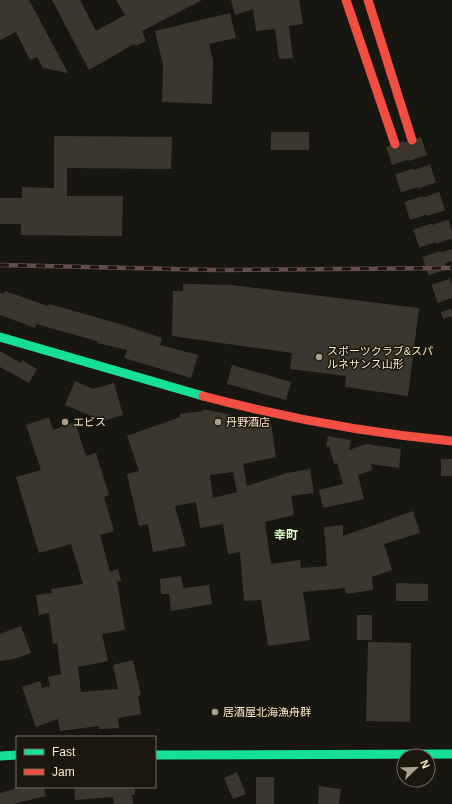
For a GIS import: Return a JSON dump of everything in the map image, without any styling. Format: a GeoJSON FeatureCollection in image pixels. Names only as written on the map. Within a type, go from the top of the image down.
{"type":"FeatureCollection","features":[{"type":"Feature","properties":{"kind":"street"},"geometry":{"type":"LineString","coordinates":[[346,0],[395,144]]}},
{"type":"Feature","properties":{"kind":"street"},"geometry":{"type":"LineString","coordinates":[[368,0],[412,140]]}},
{"type":"Feature","properties":{"kind":"street"},"geometry":{"type":"LineString","coordinates":[[0,337],[201,396],[285,417],[408,438],[452,442]]}},
{"type":"Feature","properties":{"kind":"street"},"geometry":{"type":"LineString","coordinates":[[156,755],[452,754]]}},
{"type":"Feature","properties":{"kind":"street"},"geometry":{"type":"LineString","coordinates":[[0,756],[16,756]]}},
{"type":"Feature","properties":{"kind":"building"},"geometry":{"type":"Polygon","coordinates":[[[0,0],[29,0],[68,73],[43,68],[37,57],[30,60],[16,32],[0,40],[0,0]]]}},
{"type":"Feature","properties":{"kind":"building"},"geometry":{"type":"Polygon","coordinates":[[[52,0],[80,0],[96,31],[125,15],[116,0],[202,0],[142,31],[146,41],[135,46],[134,44],[89,70],[52,0]]]}},
{"type":"Feature","properties":{"kind":"building"},"geometry":{"type":"Polygon","coordinates":[[[231,0],[299,0],[303,24],[289,26],[293,58],[279,59],[275,29],[256,31],[253,9],[235,15],[231,0]]]}},
{"type":"Feature","properties":{"kind":"building"},"geometry":{"type":"Polygon","coordinates":[[[230,13],[236,38],[209,44],[213,60],[212,104],[162,102],[163,65],[155,31],[230,13]]]}},
{"type":"Feature","properties":{"kind":"building"},"geometry":{"type":"Polygon","coordinates":[[[271,132],[309,132],[309,150],[271,150],[271,132]]]}},
{"type":"Feature","properties":{"kind":"building"},"geometry":{"type":"Polygon","coordinates":[[[54,136],[172,137],[171,169],[67,168],[67,196],[123,196],[122,236],[21,235],[21,224],[0,224],[0,198],[22,198],[22,187],[54,188],[54,136]]]}},
{"type":"Feature","properties":{"kind":"building"},"geometry":{"type":"Polygon","coordinates":[[[183,284],[231,285],[419,308],[408,396],[345,387],[346,376],[290,369],[292,353],[172,336],[173,291],[183,291],[183,284]]]}},
{"type":"Feature","properties":{"kind":"building"},"geometry":{"type":"Polygon","coordinates":[[[5,291],[48,306],[49,304],[120,324],[162,338],[160,345],[198,355],[191,378],[124,358],[127,350],[97,343],[97,341],[36,324],[35,328],[0,315],[0,293],[4,294],[5,291]]]}},
{"type":"Feature","properties":{"kind":"building"},"geometry":{"type":"Polygon","coordinates":[[[0,351],[21,363],[22,360],[37,369],[29,383],[0,367],[0,351]]]}},
{"type":"Feature","properties":{"kind":"building"},"geometry":{"type":"Polygon","coordinates":[[[232,365],[291,382],[286,400],[227,384],[232,365]]]}},
{"type":"Feature","properties":{"kind":"building"},"geometry":{"type":"Polygon","coordinates":[[[75,381],[93,389],[114,383],[123,415],[103,421],[65,405],[75,381]]]}},
{"type":"Feature","properties":{"kind":"building"},"geometry":{"type":"Polygon","coordinates":[[[203,409],[232,415],[233,427],[259,422],[271,424],[276,457],[243,464],[247,486],[287,473],[310,469],[314,493],[291,496],[294,515],[265,522],[271,564],[300,560],[301,568],[327,566],[324,527],[343,525],[343,536],[413,511],[420,533],[384,544],[392,570],[372,577],[373,590],[346,594],[345,588],[303,592],[310,640],[268,646],[261,600],[244,601],[240,552],[228,554],[223,524],[200,528],[196,502],[175,506],[186,546],[153,552],[148,524],[139,526],[127,474],[139,471],[127,436],[180,417],[180,414],[203,411],[203,409]],[[233,472],[210,475],[213,498],[237,492],[233,472]]]}},
{"type":"Feature","properties":{"kind":"building"},"geometry":{"type":"Polygon","coordinates":[[[49,417],[53,430],[75,422],[86,456],[96,453],[109,495],[104,497],[114,531],[100,535],[110,572],[118,569],[121,581],[117,582],[125,630],[102,634],[108,661],[78,667],[81,692],[118,689],[113,665],[133,660],[141,695],[138,696],[141,714],[118,718],[119,728],[99,729],[99,726],[60,731],[58,719],[36,727],[22,687],[40,681],[42,688],[50,686],[48,677],[61,674],[57,643],[53,644],[49,613],[39,615],[36,595],[52,593],[51,589],[83,584],[71,544],[39,553],[16,477],[41,470],[26,425],[49,417]]]}},
{"type":"Feature","properties":{"kind":"building"},"geometry":{"type":"Polygon","coordinates":[[[328,436],[351,440],[349,450],[366,444],[401,449],[399,468],[371,464],[372,470],[358,475],[364,499],[323,508],[319,490],[343,484],[337,463],[334,464],[329,446],[326,447],[328,436]]]}},
{"type":"Feature","properties":{"kind":"building"},"geometry":{"type":"Polygon","coordinates":[[[441,459],[452,459],[452,476],[441,476],[441,459]]]}},
{"type":"Feature","properties":{"kind":"building"},"geometry":{"type":"Polygon","coordinates":[[[181,576],[183,588],[209,585],[212,604],[171,611],[169,594],[161,594],[160,579],[181,576]]]}},
{"type":"Feature","properties":{"kind":"building"},"geometry":{"type":"Polygon","coordinates":[[[396,583],[428,584],[428,601],[396,601],[396,583]]]}},
{"type":"Feature","properties":{"kind":"building"},"geometry":{"type":"Polygon","coordinates":[[[357,615],[372,615],[372,640],[357,640],[357,615]]]}},
{"type":"Feature","properties":{"kind":"building"},"geometry":{"type":"Polygon","coordinates":[[[21,626],[31,653],[14,659],[0,661],[0,634],[21,626]]]}},
{"type":"Feature","properties":{"kind":"building"},"geometry":{"type":"Polygon","coordinates":[[[368,642],[411,643],[410,722],[366,721],[368,642]]]}},
{"type":"Feature","properties":{"kind":"building"},"geometry":{"type":"Polygon","coordinates":[[[237,772],[246,794],[233,799],[224,778],[237,772]]]}},
{"type":"Feature","properties":{"kind":"building"},"geometry":{"type":"Polygon","coordinates":[[[256,777],[274,777],[274,804],[256,804],[256,777]]]}},
{"type":"Feature","properties":{"kind":"building"},"geometry":{"type":"Polygon","coordinates":[[[319,786],[341,789],[339,804],[318,804],[319,786]]]}},
{"type":"Feature","properties":{"kind":"building"},"geometry":{"type":"Polygon","coordinates":[[[14,787],[44,788],[46,796],[13,804],[0,804],[0,793],[15,789],[14,787]]]}},
{"type":"Feature","properties":{"kind":"building"},"geometry":{"type":"Polygon","coordinates":[[[74,788],[135,788],[135,795],[132,795],[133,804],[114,804],[113,797],[75,800],[74,788]]]}},
{"type":"Feature","properties":{"kind":"tunnel"},"geometry":{"type":"LineString","coordinates":[[412,140],[452,261]]}},
{"type":"Feature","properties":{"kind":"tunnel"},"geometry":{"type":"LineString","coordinates":[[395,144],[452,316]]}},
{"type":"Feature","properties":{"kind":"railway"},"geometry":{"type":"LineString","coordinates":[[0,265],[216,270],[452,268]]}},
{"type":"Feature","properties":{"kind":"traffic: fast"},"geometry":{"type":"LineString","coordinates":[[0,337],[203,396]]}},
{"type":"Feature","properties":{"kind":"traffic: fast"},"geometry":{"type":"LineString","coordinates":[[156,755],[452,754]]}},
{"type":"Feature","properties":{"kind":"traffic: fast"},"geometry":{"type":"LineString","coordinates":[[0,756],[16,755]]}},
{"type":"Feature","properties":{"kind":"traffic: jam"},"geometry":{"type":"LineString","coordinates":[[346,0],[395,144]]}},
{"type":"Feature","properties":{"kind":"traffic: jam"},"geometry":{"type":"LineString","coordinates":[[368,0],[412,140]]}},
{"type":"Feature","properties":{"kind":"traffic: jam"},"geometry":{"type":"LineString","coordinates":[[203,396],[327,424],[389,434],[452,441]]}},
{"type":"Feature","properties":{"kind":"place","name":"スポーツクラブ&スパ ルネサンス山形"},"geometry":{"type":"Point","coordinates":[319,357]}},
{"type":"Feature","properties":{"kind":"place","name":"エビス"},"geometry":{"type":"Point","coordinates":[65,422]}},
{"type":"Feature","properties":{"kind":"place","name":"丹野酒店"},"geometry":{"type":"Point","coordinates":[218,422]}},
{"type":"Feature","properties":{"kind":"place","name":"居酒屋北海漁舟群"},"geometry":{"type":"Point","coordinates":[215,712]}},
{"type":"Feature","properties":{"kind":"district","name":"幸町"},"geometry":{"type":"Point","coordinates":[286,535]}}]}
